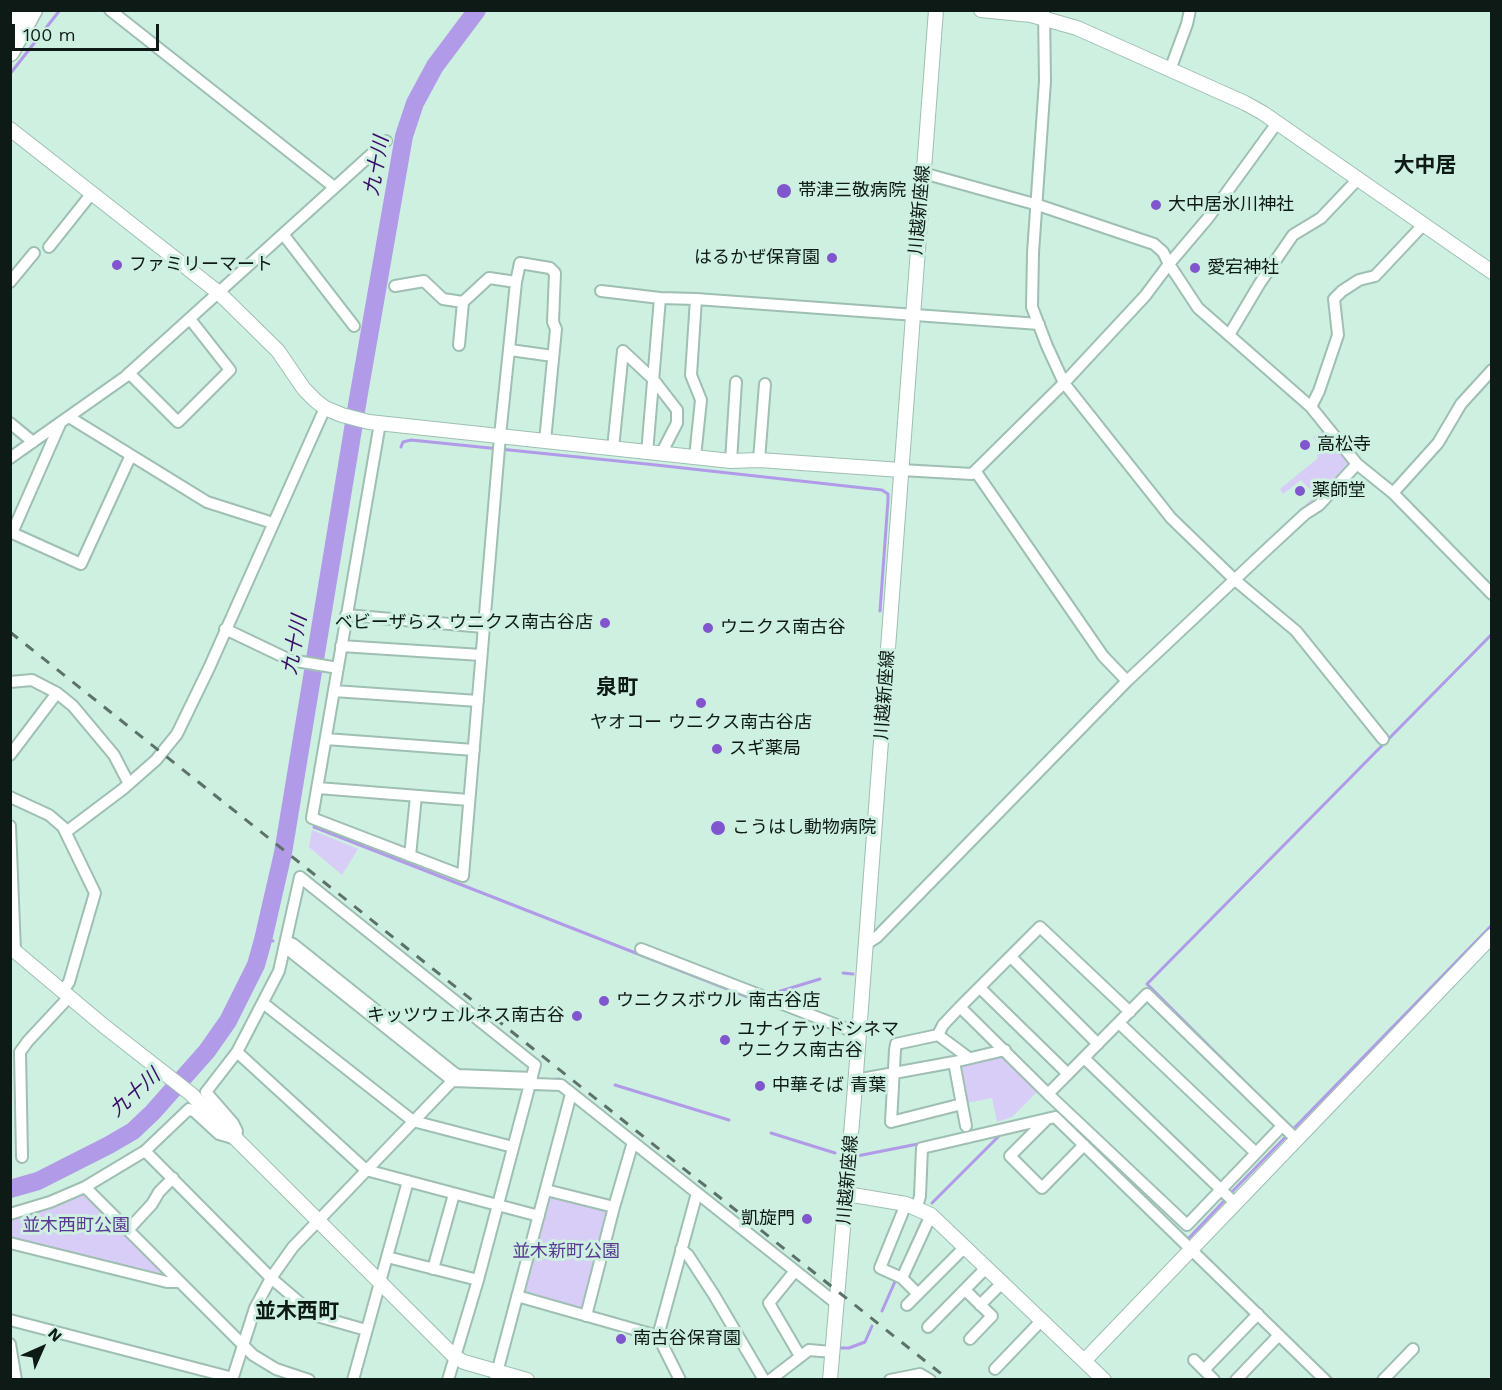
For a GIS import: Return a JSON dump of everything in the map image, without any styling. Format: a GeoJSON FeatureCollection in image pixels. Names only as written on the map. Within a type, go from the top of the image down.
{"type":"FeatureCollection","features":[{"type":"Feature","properties":{"kind":"highway"},"geometry":{"type":"LineString","coordinates":[[10,18],[15,10]]}},
{"type":"Feature","properties":{"kind":"highway"},"geometry":{"type":"LineString","coordinates":[[10,52],[33,10]]}},
{"type":"Feature","properties":{"kind":"street"},"geometry":{"type":"LineString","coordinates":[[110,10],[334,187]]}},
{"type":"Feature","properties":{"kind":"street","name":"川越新座線"},"geometry":{"type":"LineString","coordinates":[[830,1380],[860,1032],[936,10]]}},
{"type":"Feature","properties":{"kind":"street"},"geometry":{"type":"LineString","coordinates":[[981,10],[1031,15],[1044,14],[1245,103],[1491,272]]}},
{"type":"Feature","properties":{"kind":"street"},"geometry":{"type":"LineString","coordinates":[[1170,70],[1190,10]]}},
{"type":"Feature","properties":{"kind":"street"},"geometry":{"type":"LineString","coordinates":[[1044,14],[1044,81],[1038,205],[1033,253],[1032,307],[1064,383],[1171,518],[1235,580],[1296,631],[1383,739]]}},
{"type":"Feature","properties":{"kind":"street"},"geometry":{"type":"LineString","coordinates":[[10,129],[219,293],[278,351],[304,388],[325,408],[342,415],[375,423],[731,461],[759,460],[969,476],[976,472],[1064,383],[1136,306],[1208,219],[1277,123]]}},
{"type":"Feature","properties":{"kind":"street"},"geometry":{"type":"LineString","coordinates":[[10,458],[129,373],[386,141]]}},
{"type":"Feature","properties":{"kind":"street"},"geometry":{"type":"LineString","coordinates":[[923,173],[1038,205],[1145,240],[1163,252],[1198,308],[1311,407],[1357,464],[1393,493],[1491,594]]}},
{"type":"Feature","properties":{"kind":"street"},"geometry":{"type":"LineString","coordinates":[[1229,335],[1260,283],[1293,235],[1321,218],[1358,179]]}},
{"type":"Feature","properties":{"kind":"street"},"geometry":{"type":"LineString","coordinates":[[49,247],[92,193]]}},
{"type":"Feature","properties":{"kind":"street"},"geometry":{"type":"LineString","coordinates":[[1311,407],[1319,391],[1338,335],[1334,299],[1359,280],[1375,276],[1423,225]]}},
{"type":"Feature","properties":{"kind":"street"},"geometry":{"type":"LineString","coordinates":[[283,234],[354,326]]}},
{"type":"Feature","properties":{"kind":"street"},"geometry":{"type":"LineString","coordinates":[[10,282],[34,252]]}},
{"type":"Feature","properties":{"kind":"street"},"geometry":{"type":"LineString","coordinates":[[375,423],[341,646],[332,667],[334,691],[312,818],[463,876],[500,436],[520,263],[550,268],[555,273],[553,322],[556,329],[545,441]]}},
{"type":"Feature","properties":{"kind":"street"},"geometry":{"type":"LineString","coordinates":[[459,345],[463,302],[489,278],[516,282]]}},
{"type":"Feature","properties":{"kind":"street"},"geometry":{"type":"LineString","coordinates":[[395,285],[424,281],[443,300],[463,302]]}},
{"type":"Feature","properties":{"kind":"street"},"geometry":{"type":"LineString","coordinates":[[601,291],[660,298],[1039,324]]}},
{"type":"Feature","properties":{"kind":"street"},"geometry":{"type":"LineString","coordinates":[[654,453],[653,380],[660,298]]}},
{"type":"Feature","properties":{"kind":"street"},"geometry":{"type":"LineString","coordinates":[[695,457],[700,400],[691,375],[696,299]]}},
{"type":"Feature","properties":{"kind":"street"},"geometry":{"type":"LineString","coordinates":[[129,373],[178,422],[230,370],[190,320]]}},
{"type":"Feature","properties":{"kind":"street"},"geometry":{"type":"LineString","coordinates":[[510,350],[553,356]]}},
{"type":"Feature","properties":{"kind":"street"},"geometry":{"type":"LineString","coordinates":[[613,448],[623,351],[653,380],[677,410],[677,423],[654,453]]}},
{"type":"Feature","properties":{"kind":"street"},"geometry":{"type":"LineString","coordinates":[[1393,493],[1437,443],[1461,404],[1491,370]]}},
{"type":"Feature","properties":{"kind":"street"},"geometry":{"type":"LineString","coordinates":[[731,461],[736,382]]}},
{"type":"Feature","properties":{"kind":"street"},"geometry":{"type":"LineString","coordinates":[[759,460],[765,384]]}},
{"type":"Feature","properties":{"kind":"street"},"geometry":{"type":"LineString","coordinates":[[66,832],[129,784],[156,760],[177,734],[325,408]]}},
{"type":"Feature","properties":{"kind":"street"},"geometry":{"type":"LineString","coordinates":[[69,417],[207,502],[273,524]]}},
{"type":"Feature","properties":{"kind":"street"},"geometry":{"type":"LineString","coordinates":[[10,423],[33,442]]}},
{"type":"Feature","properties":{"kind":"street"},"geometry":{"type":"LineString","coordinates":[[60,424],[11,533],[81,564],[131,455]]}},
{"type":"Feature","properties":{"kind":"street"},"geometry":{"type":"LineString","coordinates":[[866,944],[886,929],[1128,681],[1305,514],[1319,505],[1357,464]]}},
{"type":"Feature","properties":{"kind":"street"},"geometry":{"type":"LineString","coordinates":[[976,472],[1103,656],[1128,681]]}},
{"type":"Feature","properties":{"kind":"street"},"geometry":{"type":"LineString","coordinates":[[346,615],[484,627]]}},
{"type":"Feature","properties":{"kind":"street"},"geometry":{"type":"LineString","coordinates":[[225,629],[291,660],[332,667]]}},
{"type":"Feature","properties":{"kind":"street"},"geometry":{"type":"LineString","coordinates":[[341,646],[481,655]]}},
{"type":"Feature","properties":{"kind":"street"},"geometry":{"type":"LineString","coordinates":[[10,681],[32,680],[74,705],[114,755],[129,784]]}},
{"type":"Feature","properties":{"kind":"street"},"geometry":{"type":"LineString","coordinates":[[334,691],[478,701]]}},
{"type":"Feature","properties":{"kind":"street"},"geometry":{"type":"LineString","coordinates":[[10,755],[57,693]]}},
{"type":"Feature","properties":{"kind":"street"},"geometry":{"type":"LineString","coordinates":[[326,739],[474,750]]}},
{"type":"Feature","properties":{"kind":"street"},"geometry":{"type":"LineString","coordinates":[[318,788],[469,800]]}},
{"type":"Feature","properties":{"kind":"street"},"geometry":{"type":"LineString","coordinates":[[410,856],[416,796]]}},
{"type":"Feature","properties":{"kind":"street"},"geometry":{"type":"LineString","coordinates":[[10,797],[49,815],[63,827],[95,893],[66,994],[20,1052],[22,1157]]}},
{"type":"Feature","properties":{"kind":"street"},"geometry":{"type":"LineString","coordinates":[[10,826],[13,949],[191,1094],[455,1357],[496,1375],[527,1380]]}},
{"type":"Feature","properties":{"kind":"street"},"geometry":{"type":"LineString","coordinates":[[236,1138],[237,1131],[233,1123],[206,1092],[237,1052],[279,971],[300,877],[532,1063],[535,1069],[499,1205],[448,1380]]}},
{"type":"Feature","properties":{"kind":"street"},"geometry":{"type":"LineString","coordinates":[[938,1035],[942,1025],[1040,927],[1130,1012]]}},
{"type":"Feature","properties":{"kind":"street"},"geometry":{"type":"LineString","coordinates":[[1085,1360],[1144,1289],[1191,1249],[1491,936]]}},
{"type":"Feature","properties":{"kind":"street"},"geometry":{"type":"LineString","coordinates":[[285,945],[456,1078],[561,1085],[837,1304]]}},
{"type":"Feature","properties":{"kind":"street"},"geometry":{"type":"LineString","coordinates":[[641,949],[847,1029],[860,1032]]}},
{"type":"Feature","properties":{"kind":"street"},"geometry":{"type":"LineString","coordinates":[[1011,957],[1098,1044]]}},
{"type":"Feature","properties":{"kind":"street"},"geometry":{"type":"LineString","coordinates":[[980,988],[1068,1074]]}},
{"type":"Feature","properties":{"kind":"street"},"geometry":{"type":"LineString","coordinates":[[1048,1094],[1147,994],[1296,1140]]}},
{"type":"Feature","properties":{"kind":"street"},"geometry":{"type":"LineString","coordinates":[[263,1003],[413,1121],[513,1147]]}},
{"type":"Feature","properties":{"kind":"street"},"geometry":{"type":"LineString","coordinates":[[960,1007],[1187,1225],[1282,1126]]}},
{"type":"Feature","properties":{"kind":"street"},"geometry":{"type":"LineString","coordinates":[[1119,1023],[1257,1153]]}},
{"type":"Feature","properties":{"kind":"street"},"geometry":{"type":"LineString","coordinates":[[962,1104],[891,1122],[896,1044],[938,1035],[969,1058]]}},
{"type":"Feature","properties":{"kind":"street"},"geometry":{"type":"LineString","coordinates":[[856,1080],[1005,1050]]}},
{"type":"Feature","properties":{"kind":"street"},"geometry":{"type":"LineString","coordinates":[[237,1052],[366,1170],[539,1216]]}},
{"type":"Feature","properties":{"kind":"street"},"geometry":{"type":"LineString","coordinates":[[1084,1058],[1235,1203]]}},
{"type":"Feature","properties":{"kind":"street"},"geometry":{"type":"LineString","coordinates":[[954,1062],[966,1126]]}},
{"type":"Feature","properties":{"kind":"street"},"geometry":{"type":"LineString","coordinates":[[10,1320],[233,1378],[255,1308],[271,1278],[293,1246],[456,1078]]}},
{"type":"Feature","properties":{"kind":"street"},"geometry":{"type":"LineString","coordinates":[[496,1375],[571,1094]]}},
{"type":"Feature","properties":{"kind":"street"},"geometry":{"type":"LineString","coordinates":[[10,1214],[50,1202],[85,1187],[145,1151],[189,1109],[219,1134],[236,1138]]}},
{"type":"Feature","properties":{"kind":"street"},"geometry":{"type":"LineString","coordinates":[[918,1294],[902,1278],[880,1268],[912,1206],[920,1196],[922,1148],[1055,1117],[1325,1380]]}},
{"type":"Feature","properties":{"kind":"street"},"geometry":{"type":"LineString","coordinates":[[1047,1119],[1010,1156],[1042,1188],[1084,1145]]}},
{"type":"Feature","properties":{"kind":"street"},"geometry":{"type":"LineString","coordinates":[[586,1316],[633,1142]]}},
{"type":"Feature","properties":{"kind":"street"},"geometry":{"type":"LineString","coordinates":[[145,1151],[271,1278],[316,1316],[366,1330]]}},
{"type":"Feature","properties":{"kind":"street"},"geometry":{"type":"LineString","coordinates":[[128,1230],[172,1178]]}},
{"type":"Feature","properties":{"kind":"street"},"geometry":{"type":"LineString","coordinates":[[353,1380],[408,1182]]}},
{"type":"Feature","properties":{"kind":"street"},"geometry":{"type":"LineString","coordinates":[[85,1187],[243,1346],[276,1369],[309,1380]]}},
{"type":"Feature","properties":{"kind":"street"},"geometry":{"type":"LineString","coordinates":[[546,1190],[614,1208]]}},
{"type":"Feature","properties":{"kind":"street"},"geometry":{"type":"LineString","coordinates":[[680,1380],[658,1336],[697,1193]]}},
{"type":"Feature","properties":{"kind":"street"},"geometry":{"type":"LineString","coordinates":[[433,1269],[454,1194]]}},
{"type":"Feature","properties":{"kind":"street"},"geometry":{"type":"LineString","coordinates":[[847,1194],[912,1206],[931,1215],[1104,1380]]}},
{"type":"Feature","properties":{"kind":"street"},"geometry":{"type":"LineString","coordinates":[[902,1278],[931,1215]]}},
{"type":"Feature","properties":{"kind":"street"},"geometry":{"type":"LineString","coordinates":[[10,1242],[167,1282],[180,1282]]}},
{"type":"Feature","properties":{"kind":"street"},"geometry":{"type":"LineString","coordinates":[[907,1305],[965,1247]]}},
{"type":"Feature","properties":{"kind":"street"},"geometry":{"type":"LineString","coordinates":[[681,1249],[688,1255],[709,1287],[764,1380]]}},
{"type":"Feature","properties":{"kind":"street"},"geometry":{"type":"LineString","coordinates":[[387,1257],[478,1280]]}},
{"type":"Feature","properties":{"kind":"street"},"geometry":{"type":"LineString","coordinates":[[928,1327],[987,1266]]}},
{"type":"Feature","properties":{"kind":"street"},"geometry":{"type":"LineString","coordinates":[[795,1271],[769,1303],[800,1356]]}},
{"type":"Feature","properties":{"kind":"street"},"geometry":{"type":"LineString","coordinates":[[980,1305],[1003,1282]]}},
{"type":"Feature","properties":{"kind":"street"},"geometry":{"type":"LineString","coordinates":[[965,1290],[992,1316],[970,1339]]}},
{"type":"Feature","properties":{"kind":"street"},"geometry":{"type":"LineString","coordinates":[[518,1296],[658,1336]]}},
{"type":"Feature","properties":{"kind":"street"},"geometry":{"type":"LineString","coordinates":[[1204,1370],[1258,1314]]}},
{"type":"Feature","properties":{"kind":"street"},"geometry":{"type":"LineString","coordinates":[[995,1369],[1042,1320]]}},
{"type":"Feature","properties":{"kind":"street"},"geometry":{"type":"LineString","coordinates":[[1236,1380],[1279,1335]]}},
{"type":"Feature","properties":{"kind":"street"},"geometry":{"type":"LineString","coordinates":[[10,1344],[16,1380]]}},
{"type":"Feature","properties":{"kind":"street"},"geometry":{"type":"LineString","coordinates":[[1383,1380],[1413,1348]]}},
{"type":"Feature","properties":{"kind":"street"},"geometry":{"type":"LineString","coordinates":[[770,1380],[809,1350],[832,1352]]}},
{"type":"Feature","properties":{"kind":"street"},"geometry":{"type":"LineString","coordinates":[[1194,1360],[1214,1380]]}},
{"type":"Feature","properties":{"kind":"street"},"geometry":{"type":"LineString","coordinates":[[890,1380],[910,1378],[920,1374],[930,1380]]}},
{"type":"Feature","properties":{"kind":"green space"},"geometry":{"type":"Polygon","coordinates":[[[1325,430],[1351,463],[1308,509],[1305,505],[1315,495],[1301,480],[1283,494],[1280,489],[1318,458],[1317,455],[1323,450],[1313,437],[1325,430]]]}},
{"type":"Feature","properties":{"kind":"green space"},"geometry":{"type":"Polygon","coordinates":[[[312,830],[358,849],[342,875],[309,847],[312,830]]]}},
{"type":"Feature","properties":{"kind":"green space"},"geometry":{"type":"Polygon","coordinates":[[[1002,1055],[1039,1090],[1012,1117],[997,1122],[992,1098],[966,1103],[958,1068],[961,1065],[1002,1055]]]}},
{"type":"Feature","properties":{"kind":"green space","name":"並木西町公園"},"geometry":{"type":"Polygon","coordinates":[[[83,1194],[162,1273],[159,1277],[11,1239],[10,1218],[83,1194]]]}},
{"type":"Feature","properties":{"kind":"green space","name":"並木新町公園"},"geometry":{"type":"Polygon","coordinates":[[[551,1195],[607,1210],[609,1213],[584,1307],[580,1310],[526,1295],[524,1291],[548,1198],[551,1195]]]}},
{"type":"Feature","properties":{"kind":"waterway"},"geometry":{"type":"LineString","coordinates":[[10,74],[60,10]]}},
{"type":"Feature","properties":{"kind":"waterway","name":"九十川"},"geometry":{"type":"LineString","coordinates":[[10,1189],[38,1181],[133,1131],[207,1051],[228,1021],[256,965],[283,853],[404,136],[415,103],[435,66],[477,10]]}},
{"type":"Feature","properties":{"kind":"waterway"},"geometry":{"type":"LineString","coordinates":[[401,447],[403,442],[411,440],[882,490],[888,494],[888,500],[880,611]]}},
{"type":"Feature","properties":{"kind":"waterway"},"geometry":{"type":"LineString","coordinates":[[1263,1100],[1147,984],[1492,634]]}},
{"type":"Feature","properties":{"kind":"waterway"},"geometry":{"type":"LineString","coordinates":[[314,827],[753,999]]}},
{"type":"Feature","properties":{"kind":"waterway"},"geometry":{"type":"LineString","coordinates":[[1230,1194],[1492,925]]}},
{"type":"Feature","properties":{"kind":"waterway"},"geometry":{"type":"LineString","coordinates":[[264,939],[273,941]]}},
{"type":"Feature","properties":{"kind":"waterway"},"geometry":{"type":"LineString","coordinates":[[843,973],[853,974]]}},
{"type":"Feature","properties":{"kind":"waterway"},"geometry":{"type":"LineString","coordinates":[[771,994],[820,979]]}},
{"type":"Feature","properties":{"kind":"waterway"},"geometry":{"type":"LineString","coordinates":[[550,1080],[559,1079]]}},
{"type":"Feature","properties":{"kind":"waterway"},"geometry":{"type":"LineString","coordinates":[[615,1085],[729,1120]]}},
{"type":"Feature","properties":{"kind":"waterway"},"geometry":{"type":"LineString","coordinates":[[771,1133],[835,1153]]}},
{"type":"Feature","properties":{"kind":"waterway"},"geometry":{"type":"LineString","coordinates":[[932,1203],[999,1136]]}},
{"type":"Feature","properties":{"kind":"waterway"},"geometry":{"type":"LineString","coordinates":[[857,1156],[923,1143]]}},
{"type":"Feature","properties":{"kind":"waterway"},"geometry":{"type":"LineString","coordinates":[[1188,1239],[1226,1199]]}},
{"type":"Feature","properties":{"kind":"waterway"},"geometry":{"type":"LineString","coordinates":[[907,1255],[922,1221]]}},
{"type":"Feature","properties":{"kind":"waterway"},"geometry":{"type":"LineString","coordinates":[[882,1311],[897,1277]]}},
{"type":"Feature","properties":{"kind":"waterway"},"geometry":{"type":"LineString","coordinates":[[840,1348],[849,1348],[865,1342],[872,1326]]}},
{"type":"Feature","properties":{"kind":"waterway"},"geometry":{"type":"LineString","coordinates":[[1310,1359],[1333,1380]]}},
{"type":"Feature","properties":{"kind":"railway"},"geometry":{"type":"LineString","coordinates":[[10,632],[949,1380]]}},
{"type":"Feature","properties":{"kind":"place","name":"帯津三敬病院"},"geometry":{"type":"Point","coordinates":[784,191]}},
{"type":"Feature","properties":{"kind":"place","name":"大中居氷川神社"},"geometry":{"type":"Point","coordinates":[1156,205]}},
{"type":"Feature","properties":{"kind":"place","name":"はるかぜ保育園"},"geometry":{"type":"Point","coordinates":[832,258]}},
{"type":"Feature","properties":{"kind":"place","name":"ファミリーマート"},"geometry":{"type":"Point","coordinates":[117,265]}},
{"type":"Feature","properties":{"kind":"place","name":"愛宕神社"},"geometry":{"type":"Point","coordinates":[1195,268]}},
{"type":"Feature","properties":{"kind":"place","name":"高松寺"},"geometry":{"type":"Point","coordinates":[1305,445]}},
{"type":"Feature","properties":{"kind":"place","name":"薬師堂"},"geometry":{"type":"Point","coordinates":[1300,491]}},
{"type":"Feature","properties":{"kind":"place","name":"ベビーザらス ウニクス南古谷店"},"geometry":{"type":"Point","coordinates":[605,623]}},
{"type":"Feature","properties":{"kind":"place","name":"ウニクス南古谷"},"geometry":{"type":"Point","coordinates":[708,628]}},
{"type":"Feature","properties":{"kind":"place","name":"ヤオコー ウニクス南古谷店"},"geometry":{"type":"Point","coordinates":[701,703]}},
{"type":"Feature","properties":{"kind":"place","name":"スギ薬局"},"geometry":{"type":"Point","coordinates":[717,749]}},
{"type":"Feature","properties":{"kind":"place","name":"こうはし動物病院"},"geometry":{"type":"Point","coordinates":[718,828]}},
{"type":"Feature","properties":{"kind":"place","name":"ウニクスボウル 南古谷店"},"geometry":{"type":"Point","coordinates":[604,1001]}},
{"type":"Feature","properties":{"kind":"place","name":"キッツウェルネス南古谷"},"geometry":{"type":"Point","coordinates":[577,1016]}},
{"type":"Feature","properties":{"kind":"place","name":"ユナイテッドシネマ ウニクス南古谷"},"geometry":{"type":"Point","coordinates":[725,1040]}},
{"type":"Feature","properties":{"kind":"place","name":"中華そば 青葉"},"geometry":{"type":"Point","coordinates":[760,1086]}},
{"type":"Feature","properties":{"kind":"place","name":"凱旋門"},"geometry":{"type":"Point","coordinates":[807,1219]}},
{"type":"Feature","properties":{"kind":"place","name":"南古谷保育園"},"geometry":{"type":"Point","coordinates":[621,1339]}},
{"type":"Feature","properties":{"kind":"district","name":"大中居"},"geometry":{"type":"Point","coordinates":[1425,166]}},
{"type":"Feature","properties":{"kind":"district","name":"泉町"},"geometry":{"type":"Point","coordinates":[617,688]}},
{"type":"Feature","properties":{"kind":"district","name":"並木西町"},"geometry":{"type":"Point","coordinates":[297,1312]}}]}
